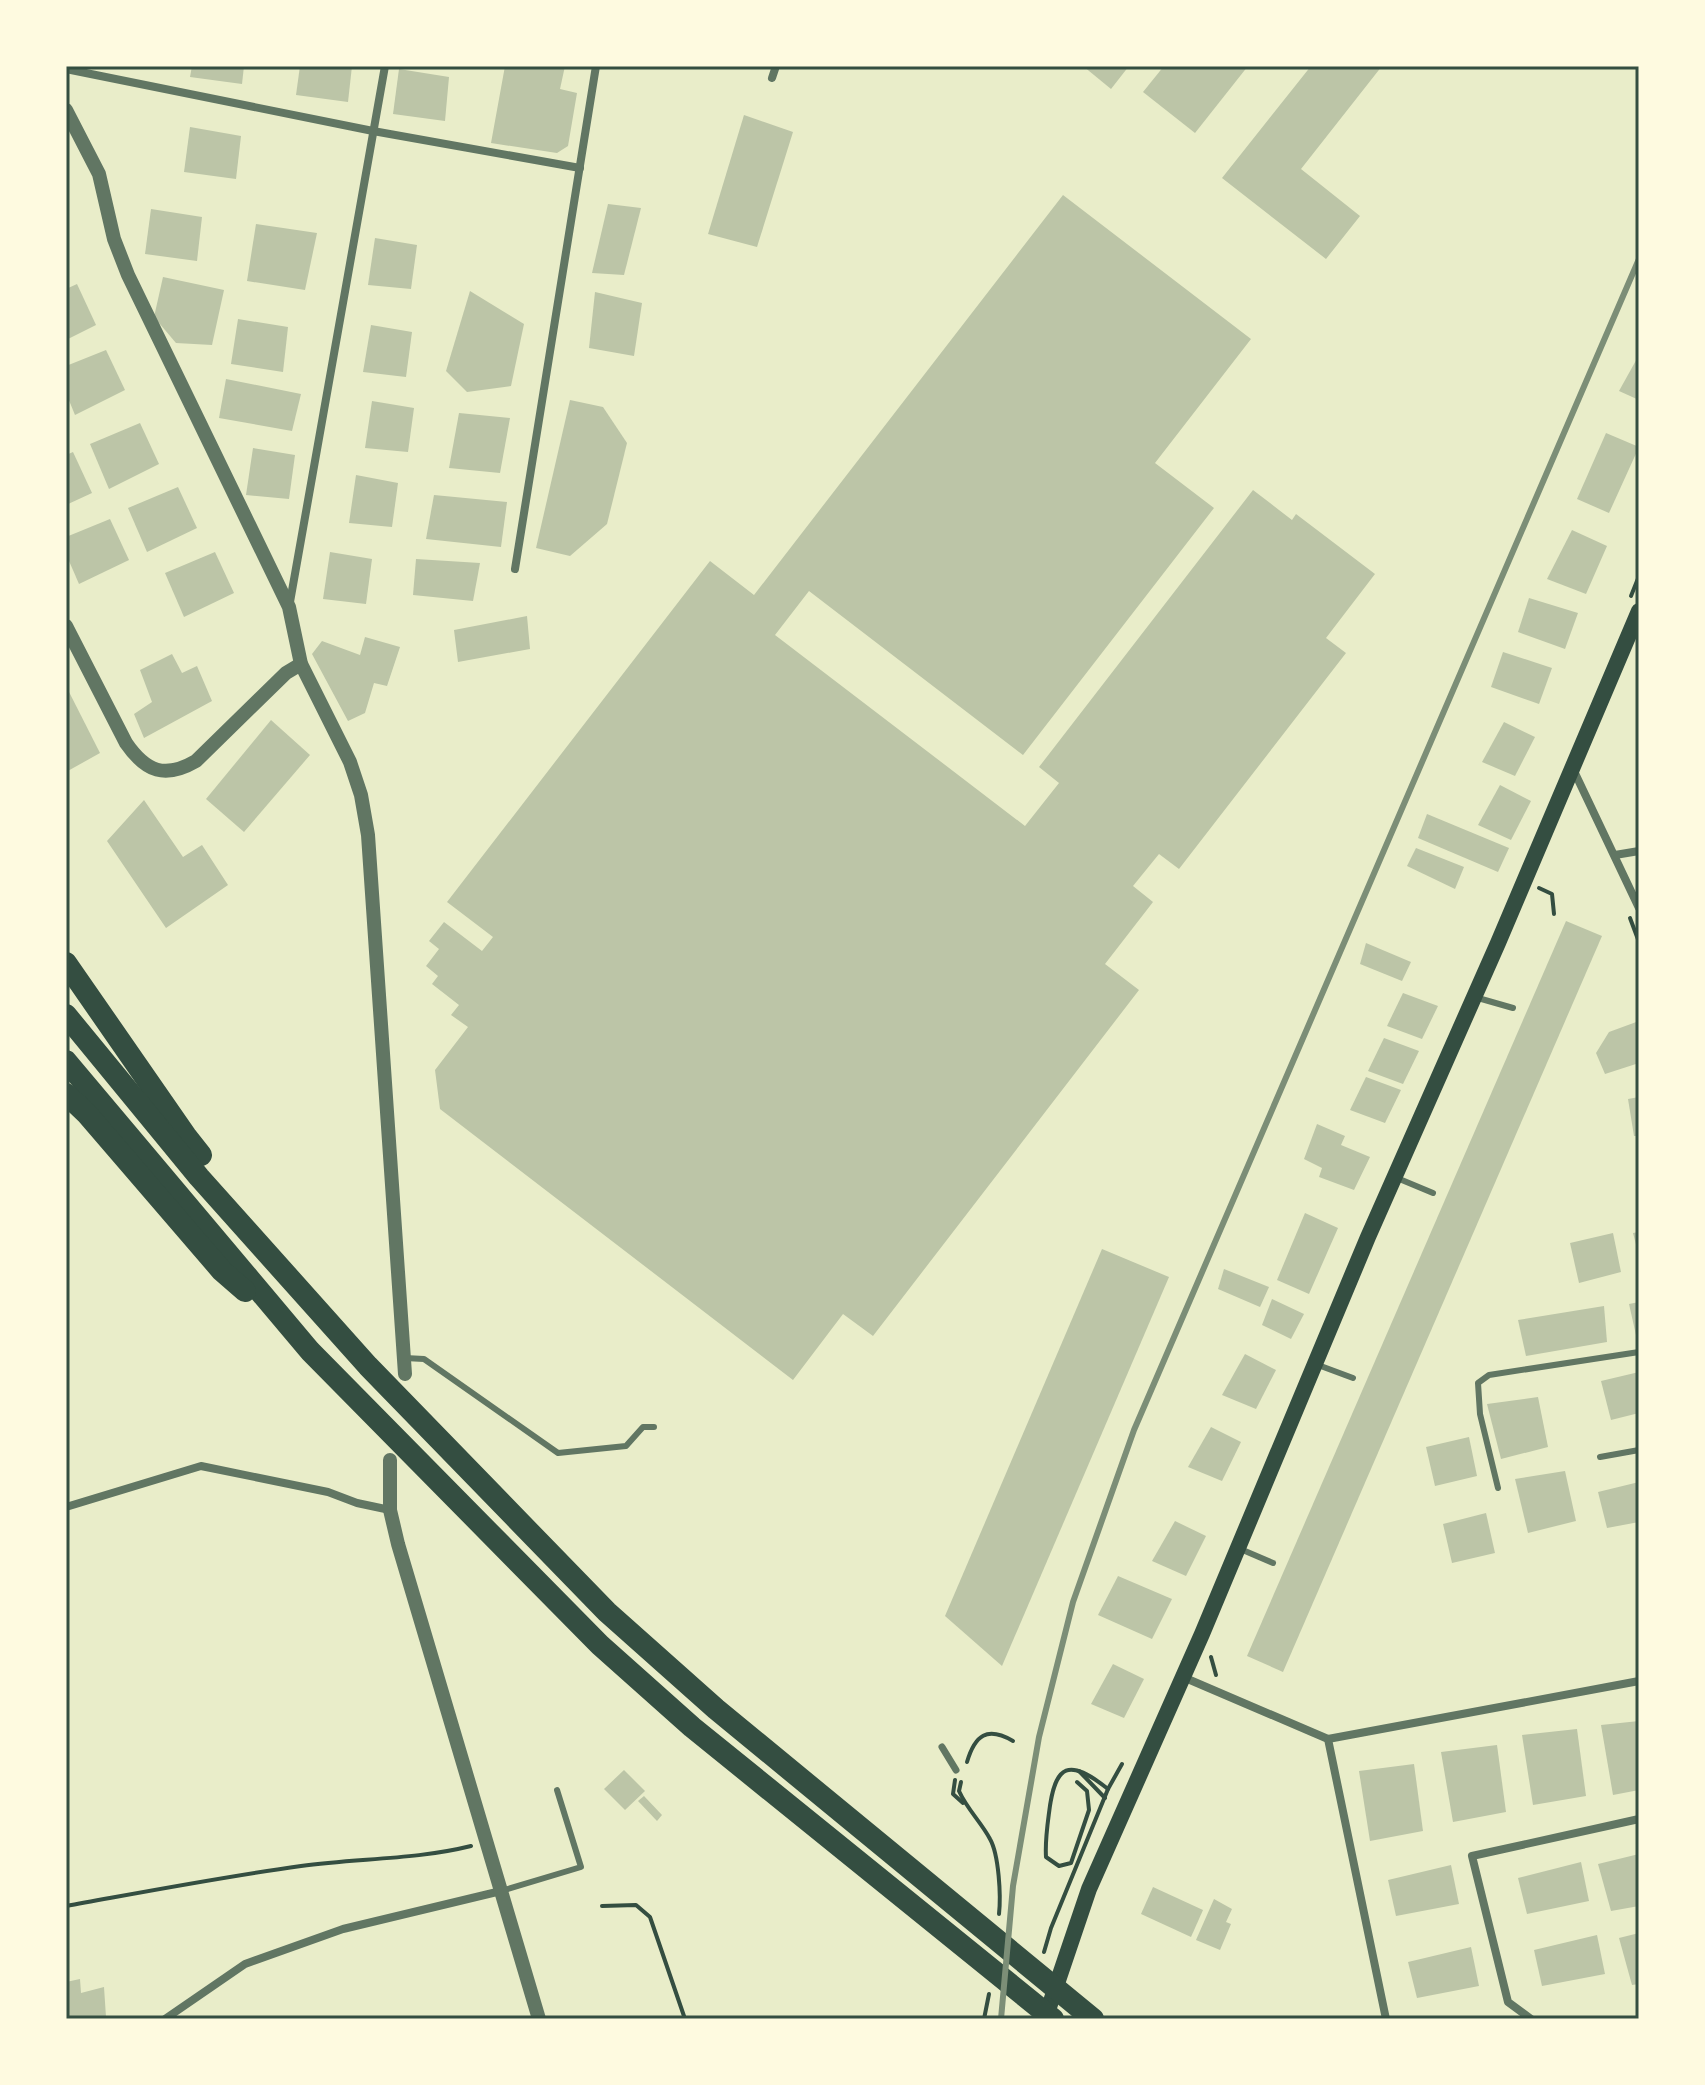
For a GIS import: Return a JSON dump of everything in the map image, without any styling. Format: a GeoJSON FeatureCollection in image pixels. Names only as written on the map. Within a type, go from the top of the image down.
{"type":"FeatureCollection","features":[{"type":"Feature","properties":{"kind":"highway"},"geometry":{"type":"LineString","coordinates":[[66,963],[186,1136],[265,1231],[312,1303]]}},
{"type":"Feature","properties":{"kind":"highway"},"geometry":{"type":"LineString","coordinates":[[66,1015],[199,1177],[368,1366],[607,1612],[716,1709],[1093,2019]]}},
{"type":"Feature","properties":{"kind":"highway"},"geometry":{"type":"LineString","coordinates":[[66,1061],[310,1351]]}},
{"type":"Feature","properties":{"kind":"highway"},"geometry":{"type":"LineString","coordinates":[[66,1094],[87,1114],[222,1271],[310,1351],[600,1645],[692,1727],[1053,2019]]}},
{"type":"Feature","properties":{"kind":"main road"},"geometry":{"type":"LineString","coordinates":[[1045,2019],[1089,1889],[1183,1677],[1394,1177],[1639,611]]}},
{"type":"Feature","properties":{"kind":"street"},"geometry":{"type":"LineString","coordinates":[[289,607],[385,66]]}},
{"type":"Feature","properties":{"kind":"street"},"geometry":{"type":"LineString","coordinates":[[515,569],[596,66]]}},
{"type":"Feature","properties":{"kind":"street"},"geometry":{"type":"LineString","coordinates":[[772,78],[776,66]]}},
{"type":"Feature","properties":{"kind":"street"},"geometry":{"type":"LineString","coordinates":[[66,69],[373,131],[580,168]]}},
{"type":"Feature","properties":{"kind":"street"},"geometry":{"type":"LineString","coordinates":[[66,110],[99,174],[114,239],[128,275],[289,607],[301,664],[350,762],[361,795],[368,835],[405,1374]]}},
{"type":"Feature","properties":{"kind":"street"},"geometry":{"type":"LineString","coordinates":[[66,626],[126,743],[136,757],[149,767],[164,771],[181,770],[196,761],[286,673],[301,664]]}},
{"type":"Feature","properties":{"kind":"street"},"geometry":{"type":"LineString","coordinates":[[1572,768],[1639,908]]}},
{"type":"Feature","properties":{"kind":"street"},"geometry":{"type":"LineString","coordinates":[[1615,855],[1639,851]]}},
{"type":"Feature","properties":{"kind":"street"},"geometry":{"type":"LineString","coordinates":[[390,1460],[390,1510],[539,2019]]}},
{"type":"Feature","properties":{"kind":"street"},"geometry":{"type":"LineString","coordinates":[[66,1507],[201,1466],[328,1492],[357,1503],[390,1510]]}},
{"type":"Feature","properties":{"kind":"street"},"geometry":{"type":"LineString","coordinates":[[1183,1677],[1328,1739],[1639,1681]]}},
{"type":"Feature","properties":{"kind":"street"},"geometry":{"type":"LineString","coordinates":[[1328,1739],[1386,2019]]}},
{"type":"Feature","properties":{"kind":"street"},"geometry":{"type":"LineString","coordinates":[[942,1747],[956,1770]]}},
{"type":"Feature","properties":{"kind":"street"},"geometry":{"type":"LineString","coordinates":[[1531,2019],[1508,2002],[1472,1856],[1639,1819]]}},
{"type":"Feature","properties":{"kind":"street"},"geometry":{"type":"LineString","coordinates":[[165,2019],[245,1964],[343,1929],[501,1891]]}},
{"type":"Feature","properties":{"kind":"lane"},"geometry":{"type":"LineString","coordinates":[[1474,997],[1513,1008]]}},
{"type":"Feature","properties":{"kind":"lane"},"geometry":{"type":"LineString","coordinates":[[1394,1177],[1433,1193]]}},
{"type":"Feature","properties":{"kind":"lane"},"geometry":{"type":"LineString","coordinates":[[1498,1488],[1480,1414],[1478,1383],[1489,1375],[1639,1352]]}},
{"type":"Feature","properties":{"kind":"lane"},"geometry":{"type":"LineString","coordinates":[[405,1358],[424,1359],[558,1453],[626,1446],[643,1427],[654,1427]]}},
{"type":"Feature","properties":{"kind":"lane"},"geometry":{"type":"LineString","coordinates":[[1315,1363],[1353,1378]]}},
{"type":"Feature","properties":{"kind":"lane"},"geometry":{"type":"LineString","coordinates":[[1600,1457],[1639,1450]]}},
{"type":"Feature","properties":{"kind":"lane"},"geometry":{"type":"LineString","coordinates":[[1238,1548],[1273,1563]]}},
{"type":"Feature","properties":{"kind":"lane"},"geometry":{"type":"LineString","coordinates":[[501,1891],[581,1867],[557,1790]]}},
{"type":"Feature","properties":{"kind":"path"},"geometry":{"type":"LineString","coordinates":[[1536,887],[1552,894],[1554,914]]}},
{"type":"Feature","properties":{"kind":"path"},"geometry":{"type":"LineString","coordinates":[[965,1767],[972,1743],[986,1734],[999,1733],[1013,1741]]}},
{"type":"Feature","properties":{"kind":"path"},"geometry":{"type":"LineString","coordinates":[[1077,1782],[1087,1791],[1089,1810],[1071,1863],[1059,1866],[1046,1857],[1052,1784],[1062,1773],[1071,1770],[1089,1774],[1108,1789],[1129,1751]]}},
{"type":"Feature","properties":{"kind":"path"},"geometry":{"type":"LineString","coordinates":[[1079,1771],[1105,1798]]}},
{"type":"Feature","properties":{"kind":"path"},"geometry":{"type":"LineString","coordinates":[[962,1779],[959,1791],[965,1805]]}},
{"type":"Feature","properties":{"kind":"path"},"geometry":{"type":"LineString","coordinates":[[953,1794],[992,1840],[1001,1897],[997,1925]]}},
{"type":"Feature","properties":{"kind":"path"},"geometry":{"type":"LineString","coordinates":[[66,1906],[304,1865],[453,1851],[487,1842]]}},
{"type":"Feature","properties":{"kind":"path"},"geometry":{"type":"LineString","coordinates":[[602,1906],[636,1905],[650,1917],[685,2019]]}},
{"type":"Feature","properties":{"kind":"path"},"geometry":{"type":"LineString","coordinates":[[984,2019],[991,1981]]}},
{"type":"Feature","properties":{"kind":"building"},"geometry":{"type":"Polygon","coordinates":[[[192,66],[244,66],[242,84],[190,77],[192,66]]]}},
{"type":"Feature","properties":{"kind":"building"},"geometry":{"type":"Polygon","coordinates":[[[300,66],[352,66],[348,102],[296,95],[300,66]]]}},
{"type":"Feature","properties":{"kind":"building"},"geometry":{"type":"Polygon","coordinates":[[[505,66],[565,66],[560,89],[577,93],[568,146],[557,153],[491,143],[505,66]]]}},
{"type":"Feature","properties":{"kind":"building"},"geometry":{"type":"Polygon","coordinates":[[[1083,66],[1129,66],[1111,89],[1083,66]]]}},
{"type":"Feature","properties":{"kind":"building"},"geometry":{"type":"Polygon","coordinates":[[[1164,66],[1248,66],[1195,133],[1143,92],[1164,66]]]}},
{"type":"Feature","properties":{"kind":"building"},"geometry":{"type":"Polygon","coordinates":[[[1311,66],[1382,66],[1301,169],[1360,216],[1326,259],[1222,178],[1311,66]]]}},
{"type":"Feature","properties":{"kind":"building"},"geometry":{"type":"Polygon","coordinates":[[[399,69],[449,77],[445,121],[393,114],[399,69]]]}},
{"type":"Feature","properties":{"kind":"building"},"geometry":{"type":"Polygon","coordinates":[[[744,115],[793,132],[757,247],[708,234],[744,115]]]}},
{"type":"Feature","properties":{"kind":"building"},"geometry":{"type":"Polygon","coordinates":[[[190,127],[241,136],[236,179],[184,172],[190,127]]]}},
{"type":"Feature","properties":{"kind":"building"},"geometry":{"type":"Polygon","coordinates":[[[1063,195],[1251,339],[1155,463],[1214,508],[1023,755],[809,591],[775,635],[1025,826],[1059,783],[1039,767],[1253,490],[1292,520],[1296,514],[1375,574],[1326,638],[1346,653],[1179,869],[1159,854],[1133,886],[1153,902],[1105,964],[1139,990],[873,1336],[843,1314],[793,1380],[440,1109],[435,1070],[468,1027],[451,1015],[459,1005],[432,984],[438,976],[426,966],[439,949],[429,941],[444,922],[482,951],[493,937],[447,902],[710,561],[754,595],[1063,195]]]}},
{"type":"Feature","properties":{"kind":"building"},"geometry":{"type":"Polygon","coordinates":[[[608,204],[641,208],[624,275],[592,273],[608,204]]]}},
{"type":"Feature","properties":{"kind":"building"},"geometry":{"type":"Polygon","coordinates":[[[151,209],[202,217],[197,261],[145,254],[151,209]]]}},
{"type":"Feature","properties":{"kind":"building"},"geometry":{"type":"Polygon","coordinates":[[[256,224],[317,233],[305,290],[247,281],[256,224]]]}},
{"type":"Feature","properties":{"kind":"building"},"geometry":{"type":"Polygon","coordinates":[[[375,238],[417,245],[411,289],[368,285],[375,238]]]}},
{"type":"Feature","properties":{"kind":"building"},"geometry":{"type":"Polygon","coordinates":[[[163,277],[224,290],[212,345],[176,343],[154,317],[163,277]]]}},
{"type":"Feature","properties":{"kind":"building"},"geometry":{"type":"Polygon","coordinates":[[[77,284],[96,325],[66,340],[66,289],[77,284]]]}},
{"type":"Feature","properties":{"kind":"building"},"geometry":{"type":"Polygon","coordinates":[[[470,291],[524,324],[511,386],[467,392],[446,371],[470,291]]]}},
{"type":"Feature","properties":{"kind":"building"},"geometry":{"type":"Polygon","coordinates":[[[595,292],[642,303],[634,356],[589,348],[595,292]]]}},
{"type":"Feature","properties":{"kind":"building"},"geometry":{"type":"Polygon","coordinates":[[[238,319],[288,327],[283,372],[231,364],[238,319]]]}},
{"type":"Feature","properties":{"kind":"building"},"geometry":{"type":"Polygon","coordinates":[[[371,325],[412,332],[406,377],[363,372],[371,325]]]}},
{"type":"Feature","properties":{"kind":"building"},"geometry":{"type":"Polygon","coordinates":[[[106,350],[125,390],[75,415],[66,393],[66,366],[106,350]]]}},
{"type":"Feature","properties":{"kind":"building"},"geometry":{"type":"Polygon","coordinates":[[[1639,355],[1639,400],[1619,391],[1639,355]]]}},
{"type":"Feature","properties":{"kind":"building"},"geometry":{"type":"Polygon","coordinates":[[[226,379],[301,394],[292,431],[219,418],[226,379]]]}},
{"type":"Feature","properties":{"kind":"building"},"geometry":{"type":"Polygon","coordinates":[[[570,400],[603,407],[627,443],[607,524],[570,556],[536,548],[570,400]]]}},
{"type":"Feature","properties":{"kind":"building"},"geometry":{"type":"Polygon","coordinates":[[[372,401],[414,408],[408,452],[365,448],[372,401]]]}},
{"type":"Feature","properties":{"kind":"building"},"geometry":{"type":"Polygon","coordinates":[[[459,413],[510,418],[500,473],[449,468],[459,413]]]}},
{"type":"Feature","properties":{"kind":"building"},"geometry":{"type":"Polygon","coordinates":[[[140,423],[159,464],[109,489],[90,444],[140,423]]]}},
{"type":"Feature","properties":{"kind":"building"},"geometry":{"type":"Polygon","coordinates":[[[1606,433],[1639,447],[1609,513],[1577,499],[1606,433]]]}},
{"type":"Feature","properties":{"kind":"building"},"geometry":{"type":"Polygon","coordinates":[[[253,448],[295,455],[289,499],[246,495],[253,448]]]}},
{"type":"Feature","properties":{"kind":"building"},"geometry":{"type":"Polygon","coordinates":[[[73,452],[92,493],[66,505],[66,455],[73,452]]]}},
{"type":"Feature","properties":{"kind":"building"},"geometry":{"type":"Polygon","coordinates":[[[356,475],[398,483],[392,527],[349,523],[356,475]]]}},
{"type":"Feature","properties":{"kind":"building"},"geometry":{"type":"Polygon","coordinates":[[[178,487],[197,528],[147,552],[128,508],[178,487]]]}},
{"type":"Feature","properties":{"kind":"building"},"geometry":{"type":"Polygon","coordinates":[[[434,495],[507,502],[501,547],[426,539],[434,495]]]}},
{"type":"Feature","properties":{"kind":"building"},"geometry":{"type":"Polygon","coordinates":[[[110,519],[129,560],[79,584],[66,554],[66,537],[110,519]]]}},
{"type":"Feature","properties":{"kind":"building"},"geometry":{"type":"Polygon","coordinates":[[[1572,530],[1607,546],[1586,594],[1547,579],[1572,530]]]}},
{"type":"Feature","properties":{"kind":"building"},"geometry":{"type":"Polygon","coordinates":[[[215,552],[234,593],[184,617],[165,573],[215,552]]]}},
{"type":"Feature","properties":{"kind":"building"},"geometry":{"type":"Polygon","coordinates":[[[330,552],[372,559],[366,604],[323,599],[330,552]]]}},
{"type":"Feature","properties":{"kind":"building"},"geometry":{"type":"Polygon","coordinates":[[[416,559],[480,563],[473,601],[413,595],[416,559]]]}},
{"type":"Feature","properties":{"kind":"building"},"geometry":{"type":"Polygon","coordinates":[[[1529,598],[1578,613],[1565,649],[1518,632],[1529,598]]]}},
{"type":"Feature","properties":{"kind":"building"},"geometry":{"type":"Polygon","coordinates":[[[527,616],[530,649],[458,662],[454,630],[527,616]]]}},
{"type":"Feature","properties":{"kind":"building"},"geometry":{"type":"Polygon","coordinates":[[[365,637],[400,647],[387,686],[374,683],[365,713],[348,721],[312,654],[322,641],[360,655],[365,637]]]}},
{"type":"Feature","properties":{"kind":"building"},"geometry":{"type":"Polygon","coordinates":[[[1503,652],[1552,668],[1539,704],[1491,687],[1503,652]]]}},
{"type":"Feature","properties":{"kind":"building"},"geometry":{"type":"Polygon","coordinates":[[[172,654],[182,673],[197,666],[212,701],[144,738],[134,714],[152,702],[140,670],[172,654]]]}},
{"type":"Feature","properties":{"kind":"building"},"geometry":{"type":"Polygon","coordinates":[[[66,686],[100,753],[66,772],[66,686]]]}},
{"type":"Feature","properties":{"kind":"building"},"geometry":{"type":"Polygon","coordinates":[[[271,720],[310,755],[244,832],[206,799],[271,720]]]}},
{"type":"Feature","properties":{"kind":"building"},"geometry":{"type":"Polygon","coordinates":[[[1504,722],[1535,737],[1515,776],[1482,762],[1504,722]]]}},
{"type":"Feature","properties":{"kind":"building"},"geometry":{"type":"Polygon","coordinates":[[[1500,785],[1531,801],[1511,840],[1478,825],[1500,785]]]}},
{"type":"Feature","properties":{"kind":"building"},"geometry":{"type":"Polygon","coordinates":[[[144,800],[183,857],[202,845],[228,885],[166,928],[107,841],[144,800]]]}},
{"type":"Feature","properties":{"kind":"building"},"geometry":{"type":"Polygon","coordinates":[[[1427,814],[1509,848],[1498,872],[1418,838],[1427,814]]]}},
{"type":"Feature","properties":{"kind":"building"},"geometry":{"type":"Polygon","coordinates":[[[1416,848],[1464,867],[1455,889],[1407,866],[1416,848]]]}},
{"type":"Feature","properties":{"kind":"building"},"geometry":{"type":"Polygon","coordinates":[[[1566,921],[1602,936],[1283,1672],[1247,1656],[1566,921]]]}},
{"type":"Feature","properties":{"kind":"building"},"geometry":{"type":"Polygon","coordinates":[[[1366,943],[1411,962],[1402,981],[1360,964],[1366,943]]]}},
{"type":"Feature","properties":{"kind":"building"},"geometry":{"type":"Polygon","coordinates":[[[1403,993],[1438,1006],[1422,1039],[1387,1026],[1403,993]]]}},
{"type":"Feature","properties":{"kind":"building"},"geometry":{"type":"Polygon","coordinates":[[[1639,1021],[1639,1063],[1605,1074],[1596,1053],[1609,1032],[1639,1021]]]}},
{"type":"Feature","properties":{"kind":"building"},"geometry":{"type":"Polygon","coordinates":[[[1384,1038],[1419,1051],[1403,1084],[1368,1071],[1384,1038]]]}},
{"type":"Feature","properties":{"kind":"building"},"geometry":{"type":"Polygon","coordinates":[[[1366,1077],[1401,1090],[1385,1123],[1350,1110],[1366,1077]]]}},
{"type":"Feature","properties":{"kind":"building"},"geometry":{"type":"Polygon","coordinates":[[[1639,1097],[1639,1136],[1634,1136],[1628,1099],[1639,1097]]]}},
{"type":"Feature","properties":{"kind":"building"},"geometry":{"type":"Polygon","coordinates":[[[1317,1124],[1345,1136],[1341,1145],[1370,1157],[1354,1190],[1319,1177],[1322,1168],[1304,1159],[1317,1124]]]}},
{"type":"Feature","properties":{"kind":"building"},"geometry":{"type":"Polygon","coordinates":[[[1305,1213],[1338,1228],[1309,1294],[1277,1280],[1305,1213]]]}},
{"type":"Feature","properties":{"kind":"building"},"geometry":{"type":"Polygon","coordinates":[[[1639,1232],[1639,1252],[1638,1252],[1633,1233],[1639,1232]]]}},
{"type":"Feature","properties":{"kind":"building"},"geometry":{"type":"Polygon","coordinates":[[[1613,1233],[1621,1272],[1579,1283],[1570,1243],[1613,1233]]]}},
{"type":"Feature","properties":{"kind":"building"},"geometry":{"type":"Polygon","coordinates":[[[1102,1249],[1169,1277],[1002,1666],[945,1616],[1102,1249]]]}},
{"type":"Feature","properties":{"kind":"building"},"geometry":{"type":"Polygon","coordinates":[[[1224,1269],[1269,1287],[1260,1307],[1218,1289],[1224,1269]]]}},
{"type":"Feature","properties":{"kind":"building"},"geometry":{"type":"Polygon","coordinates":[[[1272,1299],[1304,1314],[1291,1339],[1262,1325],[1272,1299]]]}},
{"type":"Feature","properties":{"kind":"building"},"geometry":{"type":"Polygon","coordinates":[[[1639,1302],[1639,1344],[1638,1344],[1629,1304],[1639,1302]]]}},
{"type":"Feature","properties":{"kind":"building"},"geometry":{"type":"Polygon","coordinates":[[[1604,1306],[1607,1342],[1526,1356],[1518,1320],[1604,1306]]]}},
{"type":"Feature","properties":{"kind":"building"},"geometry":{"type":"Polygon","coordinates":[[[1245,1354],[1276,1370],[1256,1409],[1222,1395],[1245,1354]]]}},
{"type":"Feature","properties":{"kind":"building"},"geometry":{"type":"Polygon","coordinates":[[[1639,1372],[1639,1413],[1611,1420],[1601,1381],[1639,1372]]]}},
{"type":"Feature","properties":{"kind":"building"},"geometry":{"type":"Polygon","coordinates":[[[1538,1397],[1548,1447],[1501,1459],[1487,1404],[1538,1397]]]}},
{"type":"Feature","properties":{"kind":"building"},"geometry":{"type":"Polygon","coordinates":[[[1211,1427],[1241,1442],[1222,1481],[1188,1467],[1211,1427]]]}},
{"type":"Feature","properties":{"kind":"building"},"geometry":{"type":"Polygon","coordinates":[[[1469,1437],[1477,1476],[1435,1486],[1426,1447],[1469,1437]]]}},
{"type":"Feature","properties":{"kind":"building"},"geometry":{"type":"Polygon","coordinates":[[[1565,1471],[1576,1521],[1528,1533],[1515,1479],[1565,1471]]]}},
{"type":"Feature","properties":{"kind":"building"},"geometry":{"type":"Polygon","coordinates":[[[1639,1482],[1639,1522],[1607,1528],[1598,1492],[1639,1482]]]}},
{"type":"Feature","properties":{"kind":"building"},"geometry":{"type":"Polygon","coordinates":[[[1486,1513],[1495,1553],[1452,1563],[1443,1524],[1486,1513]]]}},
{"type":"Feature","properties":{"kind":"building"},"geometry":{"type":"Polygon","coordinates":[[[1175,1521],[1206,1536],[1186,1576],[1152,1561],[1175,1521]]]}},
{"type":"Feature","properties":{"kind":"building"},"geometry":{"type":"Polygon","coordinates":[[[1118,1576],[1172,1599],[1152,1639],[1098,1615],[1118,1576]]]}},
{"type":"Feature","properties":{"kind":"building"},"geometry":{"type":"Polygon","coordinates":[[[1113,1664],[1144,1679],[1124,1718],[1091,1704],[1113,1664]]]}},
{"type":"Feature","properties":{"kind":"building"},"geometry":{"type":"Polygon","coordinates":[[[1639,1721],[1639,1790],[1613,1795],[1601,1725],[1639,1721]]]}},
{"type":"Feature","properties":{"kind":"building"},"geometry":{"type":"Polygon","coordinates":[[[1577,1729],[1586,1796],[1533,1805],[1522,1735],[1577,1729]]]}},
{"type":"Feature","properties":{"kind":"building"},"geometry":{"type":"Polygon","coordinates":[[[1497,1745],[1506,1812],[1453,1822],[1441,1752],[1497,1745]]]}},
{"type":"Feature","properties":{"kind":"building"},"geometry":{"type":"Polygon","coordinates":[[[1414,1764],[1423,1831],[1370,1841],[1359,1771],[1414,1764]]]}},
{"type":"Feature","properties":{"kind":"building"},"geometry":{"type":"Polygon","coordinates":[[[624,1770],[645,1791],[625,1810],[604,1789],[624,1770]]]}},
{"type":"Feature","properties":{"kind":"building"},"geometry":{"type":"Polygon","coordinates":[[[644,1796],[662,1815],[657,1821],[638,1801],[644,1796]]]}},
{"type":"Feature","properties":{"kind":"building"},"geometry":{"type":"Polygon","coordinates":[[[1639,1854],[1639,1906],[1611,1911],[1598,1864],[1639,1854]]]}},
{"type":"Feature","properties":{"kind":"building"},"geometry":{"type":"Polygon","coordinates":[[[1581,1862],[1589,1901],[1527,1914],[1518,1878],[1581,1862]]]}},
{"type":"Feature","properties":{"kind":"building"},"geometry":{"type":"Polygon","coordinates":[[[1451,1865],[1459,1904],[1396,1916],[1388,1880],[1451,1865]]]}},
{"type":"Feature","properties":{"kind":"building"},"geometry":{"type":"Polygon","coordinates":[[[1153,1887],[1203,1910],[1191,1937],[1141,1914],[1153,1887]]]}},
{"type":"Feature","properties":{"kind":"building"},"geometry":{"type":"Polygon","coordinates":[[[1214,1899],[1232,1909],[1226,1922],[1231,1924],[1220,1950],[1196,1940],[1214,1899]]]}},
{"type":"Feature","properties":{"kind":"building"},"geometry":{"type":"Polygon","coordinates":[[[1639,1933],[1639,1984],[1632,1985],[1619,1938],[1639,1933]]]}},
{"type":"Feature","properties":{"kind":"building"},"geometry":{"type":"Polygon","coordinates":[[[1597,1935],[1605,1974],[1542,1986],[1534,1950],[1597,1935]]]}},
{"type":"Feature","properties":{"kind":"building"},"geometry":{"type":"Polygon","coordinates":[[[1471,1947],[1479,1986],[1417,1998],[1408,1962],[1471,1947]]]}},
{"type":"Feature","properties":{"kind":"building"},"geometry":{"type":"Polygon","coordinates":[[[80,1979],[81,1993],[104,1987],[106,2017],[66,2019],[66,1982],[80,1979]]]}},
{"type":"Feature","properties":{"kind":"railway"},"geometry":{"type":"LineString","coordinates":[[1001,2019],[1013,1886],[1039,1737],[1073,1602],[1134,1430],[1639,259]]}}]}
